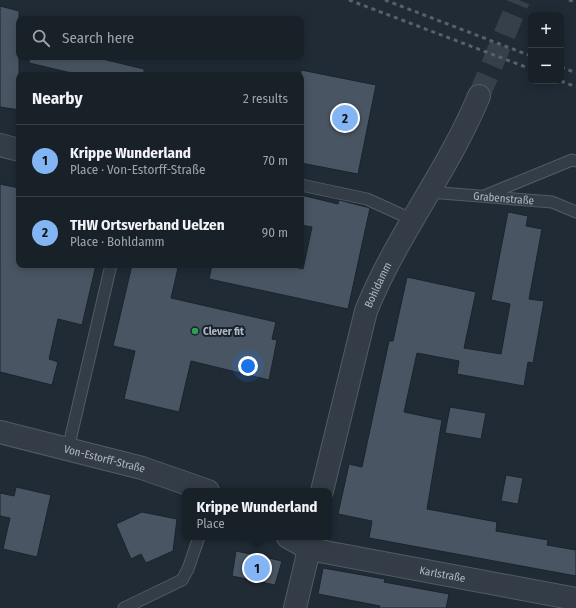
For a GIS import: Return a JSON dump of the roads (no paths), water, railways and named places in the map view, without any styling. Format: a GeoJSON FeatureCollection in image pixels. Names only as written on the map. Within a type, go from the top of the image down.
{"type":"FeatureCollection","features":[{"type":"Feature","properties":{"kind":"street","name":"Bohldamm"},"geometry":{"type":"LineString","coordinates":[[323,488],[366,311],[377,283],[465,130],[479,96]]}},
{"type":"Feature","properties":{"kind":"street"},"geometry":{"type":"LineString","coordinates":[[0,145],[16,149]]}},
{"type":"Feature","properties":{"kind":"street","name":"Von-Estorff-Straße"},"geometry":{"type":"LineString","coordinates":[[0,432],[142,468],[199,488]]}},
{"type":"Feature","properties":{"kind":"street"},"geometry":{"type":"LineString","coordinates":[[295,608],[310,543],[299,540]]}},
{"type":"Feature","properties":{"kind":"street","name":"Karlstraße"},"geometry":{"type":"LineString","coordinates":[[310,543],[576,598]]}},
{"type":"Feature","properties":{"kind":"lane"},"geometry":{"type":"LineString","coordinates":[[483,197],[572,160],[576,161]]}},
{"type":"Feature","properties":{"kind":"lane"},"geometry":{"type":"LineString","coordinates":[[304,186],[367,199],[413,220]]}},
{"type":"Feature","properties":{"kind":"lane","name":"Grabenstraße"},"geometry":{"type":"LineString","coordinates":[[429,192],[552,202],[576,212]]}},
{"type":"Feature","properties":{"kind":"lane"},"geometry":{"type":"LineString","coordinates":[[68,449],[110,268]]}},
{"type":"Feature","properties":{"kind":"lane"},"geometry":{"type":"LineString","coordinates":[[124,608],[182,580],[188,569],[198,540]]}},
{"type":"Feature","properties":{"kind":"tunnel"},"geometry":{"type":"LineString","coordinates":[[479,96],[519,0]]}},
{"type":"Feature","properties":{"kind":"railway"},"geometry":{"type":"LineString","coordinates":[[349,0],[528,68]]}},
{"type":"Feature","properties":{"kind":"railway"},"geometry":{"type":"LineString","coordinates":[[385,0],[528,55]]}},
{"type":"Feature","properties":{"kind":"railway"},"geometry":{"type":"LineString","coordinates":[[569,0],[576,2]]}},
{"type":"Feature","properties":{"kind":"railway"},"geometry":{"type":"LineString","coordinates":[[564,68],[576,73]]}},
{"type":"Feature","properties":{"kind":"railway"},"geometry":{"type":"LineString","coordinates":[[564,82],[576,87]]}},
{"type":"Feature","properties":{"kind":"place","name":"THW Ortsverband Uelzen"},"geometry":{"type":"Point","coordinates":[345,118]}},
{"type":"Feature","properties":{"kind":"place","name":"Clever fit"},"geometry":{"type":"Point","coordinates":[195,331]}},
{"type":"Feature","properties":{"kind":"place","name":"Krippe Wunderland"},"geometry":{"type":"Point","coordinates":[257,568]}}]}
